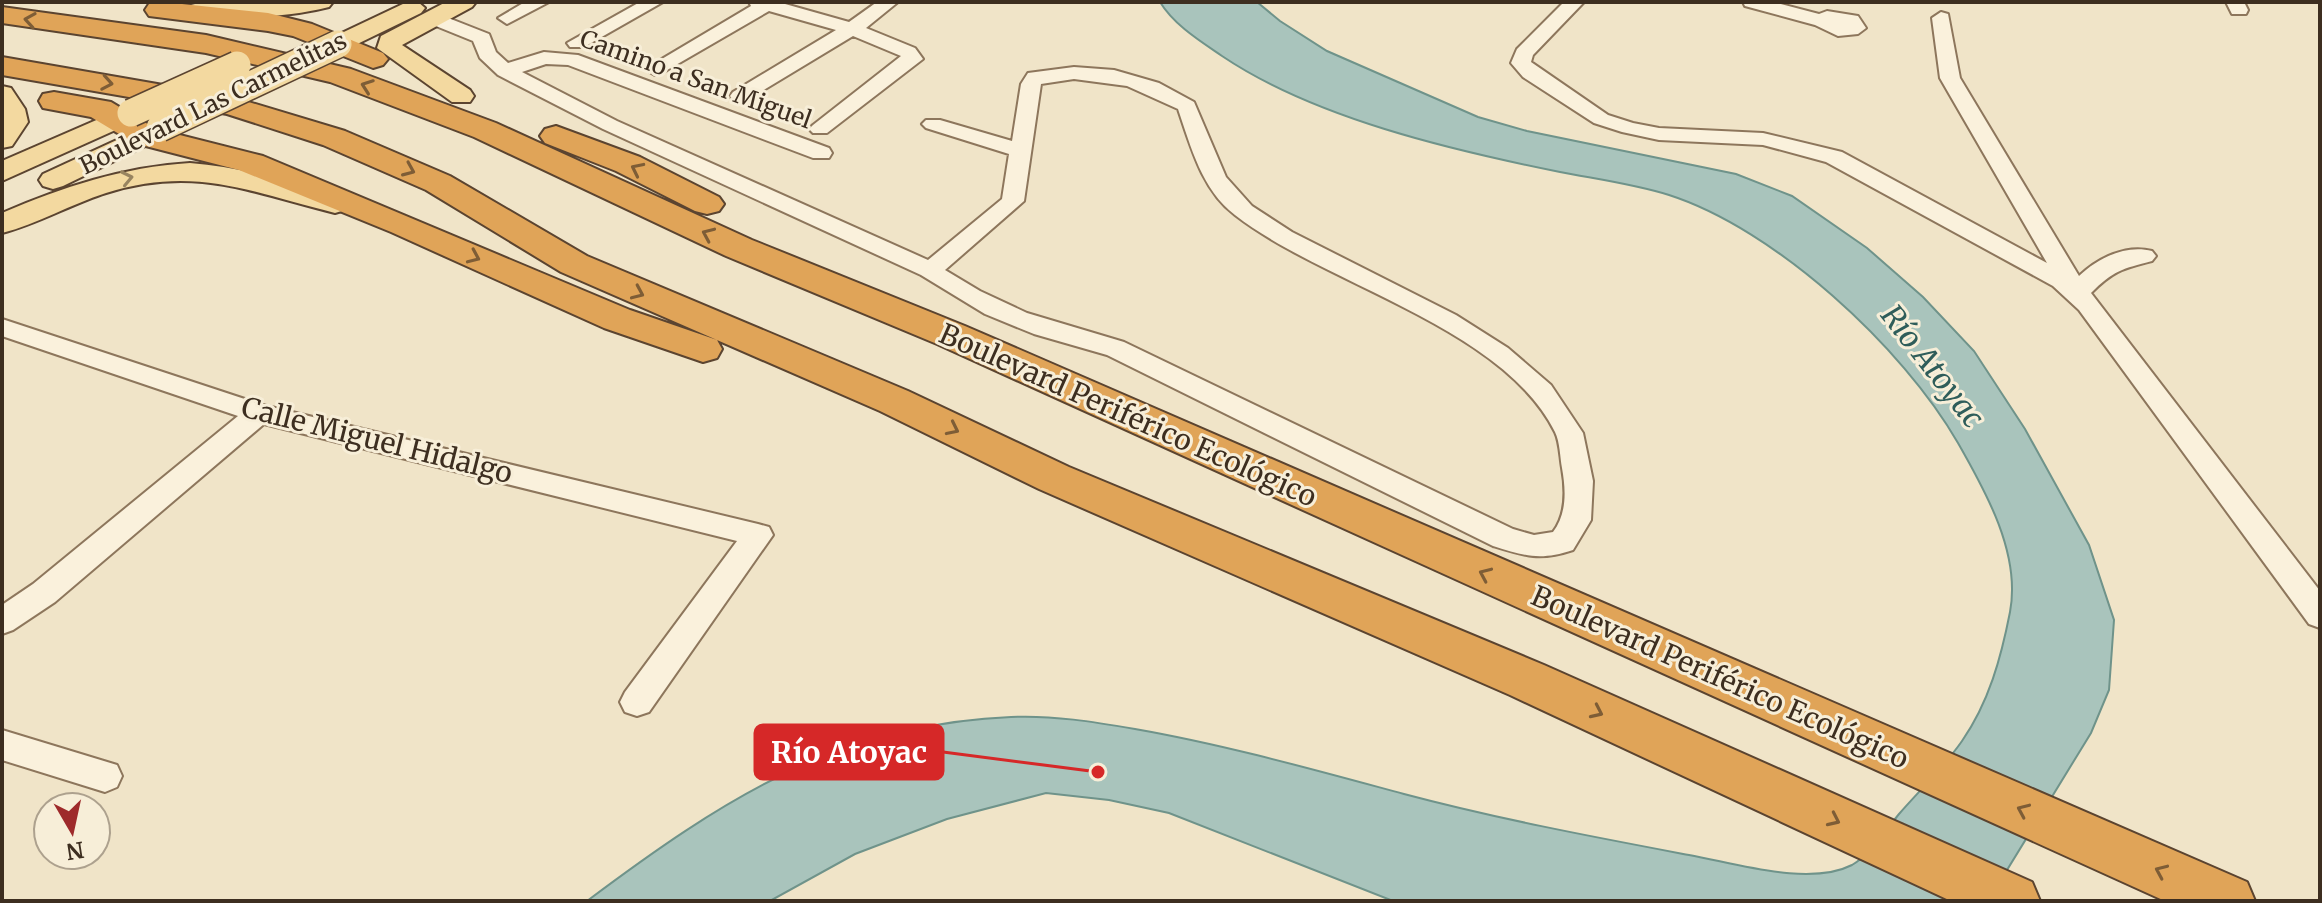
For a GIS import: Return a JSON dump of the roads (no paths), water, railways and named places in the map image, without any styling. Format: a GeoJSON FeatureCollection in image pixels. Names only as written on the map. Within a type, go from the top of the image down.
{"type":"FeatureCollection","features":[{"type":"Feature","properties":{"kind":"highway"},"geometry":{"type":"LineString","coordinates":[[59,2],[268,22],[311,32],[407,76],[628,164],[871,289],[951,335]]}},
{"type":"Feature","properties":{"kind":"highway","name":"Boulevard Periférico Ecológico"},"geometry":{"type":"LineString","coordinates":[[2,15],[206,44],[340,75],[485,130],[726,242],[951,335],[2227,901]]}},
{"type":"Feature","properties":{"kind":"highway"},"geometry":{"type":"LineString","coordinates":[[2,66],[232,106],[334,138],[438,183],[574,264],[894,401],[1054,478],[1527,680],[2012,901]]}},
{"type":"Feature","properties":{"kind":"highway"},"geometry":{"type":"LineString","coordinates":[[2,92],[100,109],[251,163],[403,225],[617,319],[761,367],[894,401]]}},
{"type":"Feature","properties":{"kind":"main road"},"geometry":{"type":"LineString","coordinates":[[151,9],[251,11],[298,8],[321,2]]}},
{"type":"Feature","properties":{"kind":"main road","name":"Boulevard Las Carmelitas"},"geometry":{"type":"LineString","coordinates":[[2,204],[138,124],[311,32],[380,2]]}},
{"type":"Feature","properties":{"kind":"main road"},"geometry":{"type":"LineString","coordinates":[[461,96],[390,48],[390,41],[429,10],[464,2]]}},
{"type":"Feature","properties":{"kind":"main road","name":"Boulevard Las Carmelitas"},"geometry":{"type":"LineString","coordinates":[[2,172],[138,124],[429,10]]}},
{"type":"Feature","properties":{"kind":"main road"},"geometry":{"type":"LineString","coordinates":[[2,92],[12,109],[14,122],[2,140]]}},
{"type":"Feature","properties":{"kind":"main road"},"geometry":{"type":"LineString","coordinates":[[2,224],[106,182],[185,171],[257,181],[403,225]]}},
{"type":"Feature","properties":{"kind":"street"},"geometry":{"type":"LineString","coordinates":[[507,18],[540,2]]}},
{"type":"Feature","properties":{"kind":"street"},"geometry":{"type":"LineString","coordinates":[[577,43],[654,2]]}},
{"type":"Feature","properties":{"kind":"street"},"geometry":{"type":"LineString","coordinates":[[740,96],[852,29],[889,2]]}},
{"type":"Feature","properties":{"kind":"street"},"geometry":{"type":"LineString","coordinates":[[1575,2],[1524,53],[1521,63],[1530,73],[1601,119],[1659,134],[1763,139],[1834,157],[2033,264],[2077,293]]}},
{"type":"Feature","properties":{"kind":"street"},"geometry":{"type":"LineString","coordinates":[[1752,2],[1822,21],[1833,16],[1851,20],[1870,4]]}},
{"type":"Feature","properties":{"kind":"street"},"geometry":{"type":"LineString","coordinates":[[655,69],[762,4],[852,29],[908,52],[913,59],[820,129]]}},
{"type":"Feature","properties":{"kind":"street"},"geometry":{"type":"LineString","coordinates":[[429,10],[482,38],[487,54],[505,71],[610,125],[930,270],[951,286],[1050,331],[1074,340],[1115,348],[1504,538],[1534,547],[1562,542],[1578,522],[1580,468],[1572,439],[1557,409],[1515,367],[1468,332],[1243,211],[1214,176],[1187,106],[1128,79],[1111,75],[1049,74],[1035,77],[1031,84],[1013,201],[930,270]]}},
{"type":"Feature","properties":{"kind":"street"},"geometry":{"type":"LineString","coordinates":[[1941,18],[1950,78],[2077,293],[2320,615]]}},
{"type":"Feature","properties":{"kind":"street","name":"Camino a San Miguel"},"geometry":{"type":"LineString","coordinates":[[505,71],[544,58],[571,59],[821,153]]}},
{"type":"Feature","properties":{"kind":"street"},"geometry":{"type":"LineString","coordinates":[[933,124],[1022,151]]}},
{"type":"Feature","properties":{"kind":"street"},"geometry":{"type":"LineString","coordinates":[[2077,293],[2107,263],[2124,257],[2144,256]]}},
{"type":"Feature","properties":{"kind":"street","name":"Calle Miguel Hidalgo"},"geometry":{"type":"LineString","coordinates":[[2,327],[259,413],[758,535],[637,702]]}},
{"type":"Feature","properties":{"kind":"street"},"geometry":{"type":"LineString","coordinates":[[2,621],[44,593],[259,413]]}},
{"type":"Feature","properties":{"kind":"street"},"geometry":{"type":"LineString","coordinates":[[2,745],[105,776]]}},
{"type":"Feature","properties":{"kind":"water"},"geometry":{"type":"Polygon","coordinates":[[[1160,2],[1257,2],[1327,51],[1478,117],[1527,131],[1736,174],[1792,196],[1867,248],[1923,297],[1974,351],[2025,429],[2089,545],[2114,620],[2109,690],[2091,733],[1988,901],[1393,901],[1169,813],[1109,800],[1046,793],[947,819],[855,854],[770,901],[587,901],[686,831],[735,800],[785,774],[836,752],[891,734],[949,723],[1042,717],[1169,735],[1510,820],[1794,874],[1835,871],[1859,861],[1962,741],[1987,695],[2010,612],[2012,590],[2006,546],[1990,503],[1934,406],[1905,369],[1833,296],[1793,263],[1751,235],[1710,211],[1669,195],[1429,142],[1298,97],[1222,56],[1180,25],[1160,2]]]}},
{"type":"Feature","properties":{"kind":"place","name":"Río Atoyac"},"geometry":{"type":"Point","coordinates":[1098,772]}}]}
